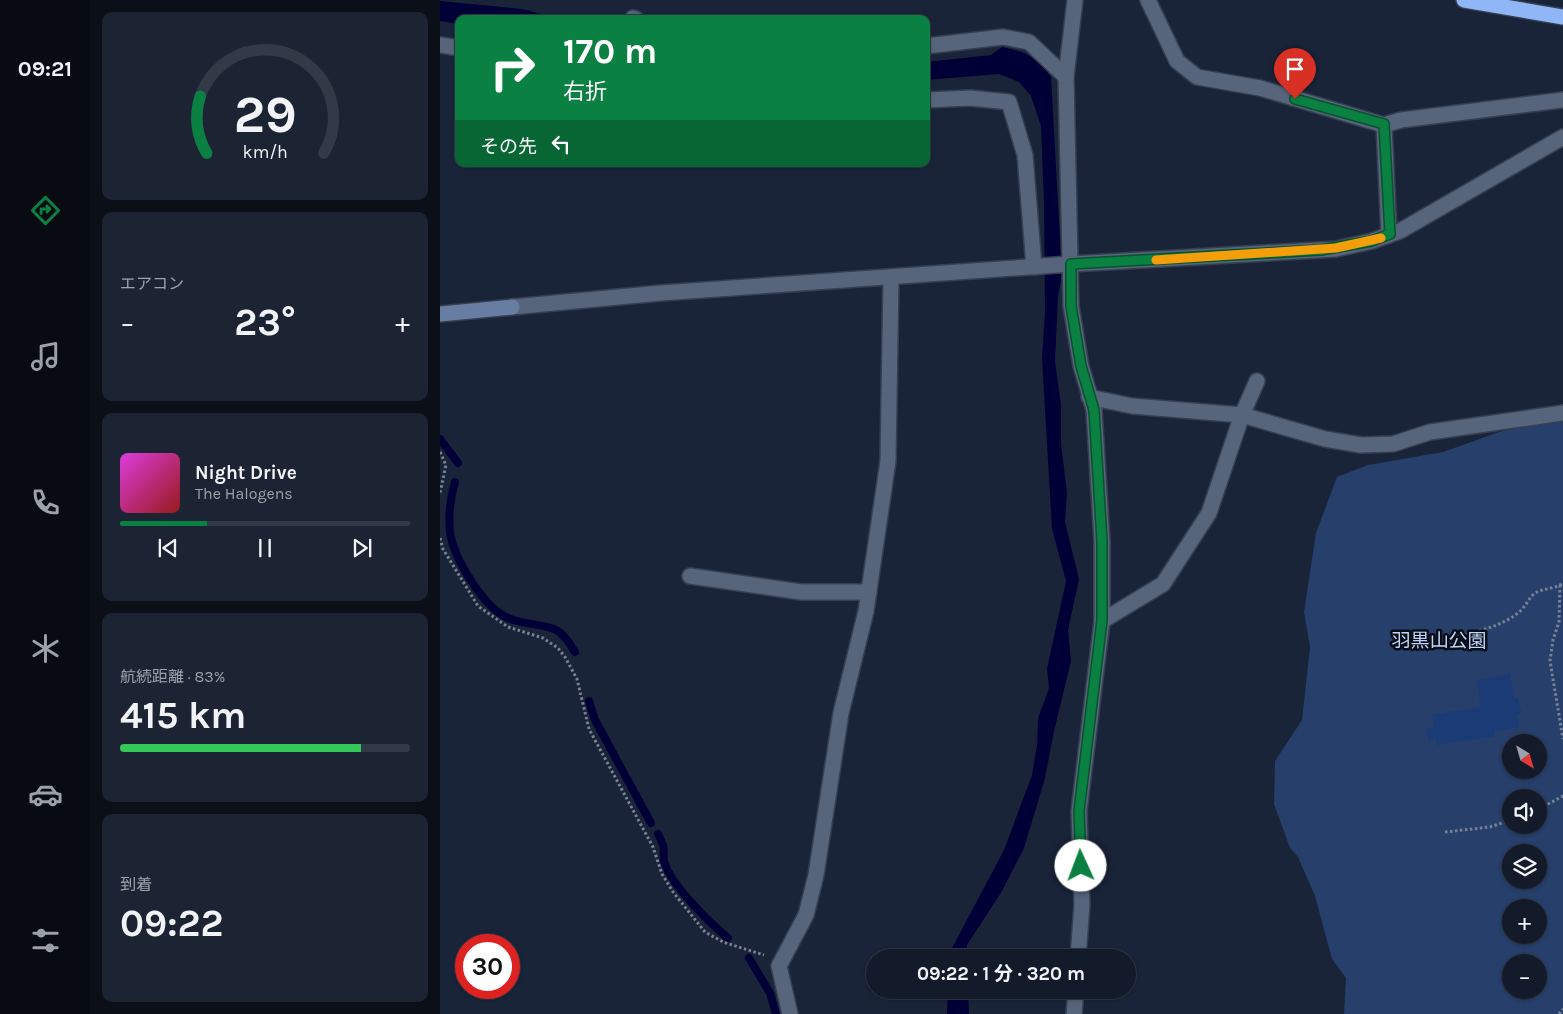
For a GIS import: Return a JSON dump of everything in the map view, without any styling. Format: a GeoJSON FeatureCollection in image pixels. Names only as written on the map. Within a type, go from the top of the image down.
{"type":"FeatureCollection","features":[{"type":"Feature","properties":{"kind":"highway"},"geometry":{"type":"LineString","coordinates":[[1464,0],[1563,17]]}},
{"type":"Feature","properties":{"kind":"street"},"geometry":{"type":"LineString","coordinates":[[1075,0],[1066,77],[1068,264],[1071,306],[1081,366],[1094,410],[1102,541],[1102,620],[1079,811],[1082,904],[1079,949]]}},
{"type":"Feature","properties":{"kind":"street"},"geometry":{"type":"LineString","coordinates":[[1148,0],[1178,61],[1196,77],[1260,88],[1384,124],[1401,120],[1563,100]]}},
{"type":"Feature","properties":{"kind":"street"},"geometry":{"type":"LineString","coordinates":[[930,46],[1003,37],[1029,42],[1066,77]]}},
{"type":"Feature","properties":{"kind":"street"},"geometry":{"type":"LineString","coordinates":[[440,45],[455,47]]}},
{"type":"Feature","properties":{"kind":"street"},"geometry":{"type":"LineString","coordinates":[[930,100],[970,98],[1009,102],[1025,155],[1039,266]]}},
{"type":"Feature","properties":{"kind":"street"},"geometry":{"type":"LineString","coordinates":[[1384,124],[1390,234]]}},
{"type":"Feature","properties":{"kind":"street"},"geometry":{"type":"LineString","coordinates":[[440,314],[661,293],[1068,264],[1318,250],[1372,241],[1400,231],[1563,137]]}},
{"type":"Feature","properties":{"kind":"street"},"geometry":{"type":"LineString","coordinates":[[790,1014],[779,966],[806,915],[816,875],[840,713],[866,611],[888,461],[890,277]]}},
{"type":"Feature","properties":{"kind":"street"},"geometry":{"type":"LineString","coordinates":[[1102,620],[1163,584],[1209,513],[1242,415],[1257,381]]}},
{"type":"Feature","properties":{"kind":"street"},"geometry":{"type":"LineString","coordinates":[[1089,397],[1132,406],[1242,415],[1324,439],[1361,445],[1393,444],[1430,432],[1563,413]]}},
{"type":"Feature","properties":{"kind":"street"},"geometry":{"type":"LineString","coordinates":[[690,576],[801,592],[869,592]]}},
{"type":"Feature","properties":{"kind":"street"},"geometry":{"type":"LineString","coordinates":[[1074,1014],[1075,999]]}},
{"type":"Feature","properties":{"kind":"path"},"geometry":{"type":"LineString","coordinates":[[440,452],[446,465],[440,493]]}},
{"type":"Feature","properties":{"kind":"path"},"geometry":{"type":"LineString","coordinates":[[440,538],[443,549],[478,606],[508,627],[543,638],[558,648],[565,657],[577,679],[589,729],[653,847],[662,874],[673,892],[705,932],[723,942],[761,952],[779,966]]}},
{"type":"Feature","properties":{"kind":"path"},"geometry":{"type":"LineString","coordinates":[[1450,638],[1491,627],[1507,620],[1520,612],[1536,592],[1561,584],[1559,622],[1553,640],[1550,661],[1563,739]]}},
{"type":"Feature","properties":{"kind":"path"},"geometry":{"type":"LineString","coordinates":[[1547,805],[1563,796]]}},
{"type":"Feature","properties":{"kind":"path"},"geometry":{"type":"LineString","coordinates":[[1445,832],[1502,823]]}},
{"type":"Feature","properties":{"kind":"path"},"geometry":{"type":"LineString","coordinates":[[1559,1014],[1563,1009]]}},
{"type":"Feature","properties":{"kind":"green space","name":"羽黒山公園"},"geometry":{"type":"Polygon","coordinates":[[[1563,419],[1563,1014],[1344,1014],[1346,978],[1332,959],[1315,896],[1298,857],[1290,848],[1274,804],[1275,761],[1302,720],[1310,647],[1304,612],[1316,533],[1337,477],[1368,465],[1443,452],[1499,432],[1563,419]]]}},
{"type":"Feature","properties":{"kind":"shaded area"},"geometry":{"type":"Polygon","coordinates":[[[440,1],[522,9],[545,15],[455,15],[455,23],[440,21],[440,1]]]}},
{"type":"Feature","properties":{"kind":"shaded area"},"geometry":{"type":"Polygon","coordinates":[[[1002,47],[1030,56],[1051,77],[1062,276],[1058,295],[1055,362],[1061,405],[1061,444],[1067,493],[1065,522],[1079,579],[1068,630],[1071,661],[1045,778],[1024,848],[1002,891],[967,945],[967,949],[952,949],[1004,850],[1032,775],[1037,745],[1038,718],[1049,688],[1047,669],[1066,581],[1052,529],[1042,358],[1045,313],[1041,126],[1031,96],[1019,82],[999,74],[930,80],[930,62],[991,55],[1002,47]]]}},
{"type":"Feature","properties":{"kind":"shaded area"},"geometry":{"type":"Polygon","coordinates":[[[948,999],[968,999],[969,1014],[947,1014],[948,999]]]}},
{"type":"Feature","properties":{"kind":"building"},"geometry":{"type":"Polygon","coordinates":[[[1510,674],[1514,698],[1518,698],[1521,713],[1517,714],[1519,727],[1494,731],[1495,736],[1437,745],[1436,739],[1429,741],[1426,729],[1434,728],[1432,715],[1481,707],[1477,680],[1510,674]]]}},
{"type":"Feature","properties":{"kind":"waterway"},"geometry":{"type":"LineString","coordinates":[[440,439],[458,463]]}},
{"type":"Feature","properties":{"kind":"waterway"},"geometry":{"type":"LineString","coordinates":[[455,482],[450,507],[450,532],[452,542],[470,580],[488,603],[497,611],[512,620],[548,627],[557,631],[566,639],[575,652]]}},
{"type":"Feature","properties":{"kind":"waterway"},"geometry":{"type":"LineString","coordinates":[[589,701],[595,720],[651,823]]}},
{"type":"Feature","properties":{"kind":"waterway"},"geometry":{"type":"LineString","coordinates":[[658,834],[664,847],[664,862],[669,873],[702,914],[728,938]]}},
{"type":"Feature","properties":{"kind":"waterway"},"geometry":{"type":"LineString","coordinates":[[749,958],[770,993],[776,1014]]}},
{"type":"Feature","properties":{"kind":"slow traffic"},"geometry":{"type":"LineString","coordinates":[[1156,260],[1336,248],[1381,238]]}},
{"type":"Feature","properties":{"kind":"route"},"geometry":{"type":"LineString","coordinates":[[1081,866],[1079,811],[1102,620],[1102,541],[1094,410],[1081,366],[1071,306],[1071,264],[1321,250],[1372,241],[1390,234],[1384,124],[1295,99]]}}]}
